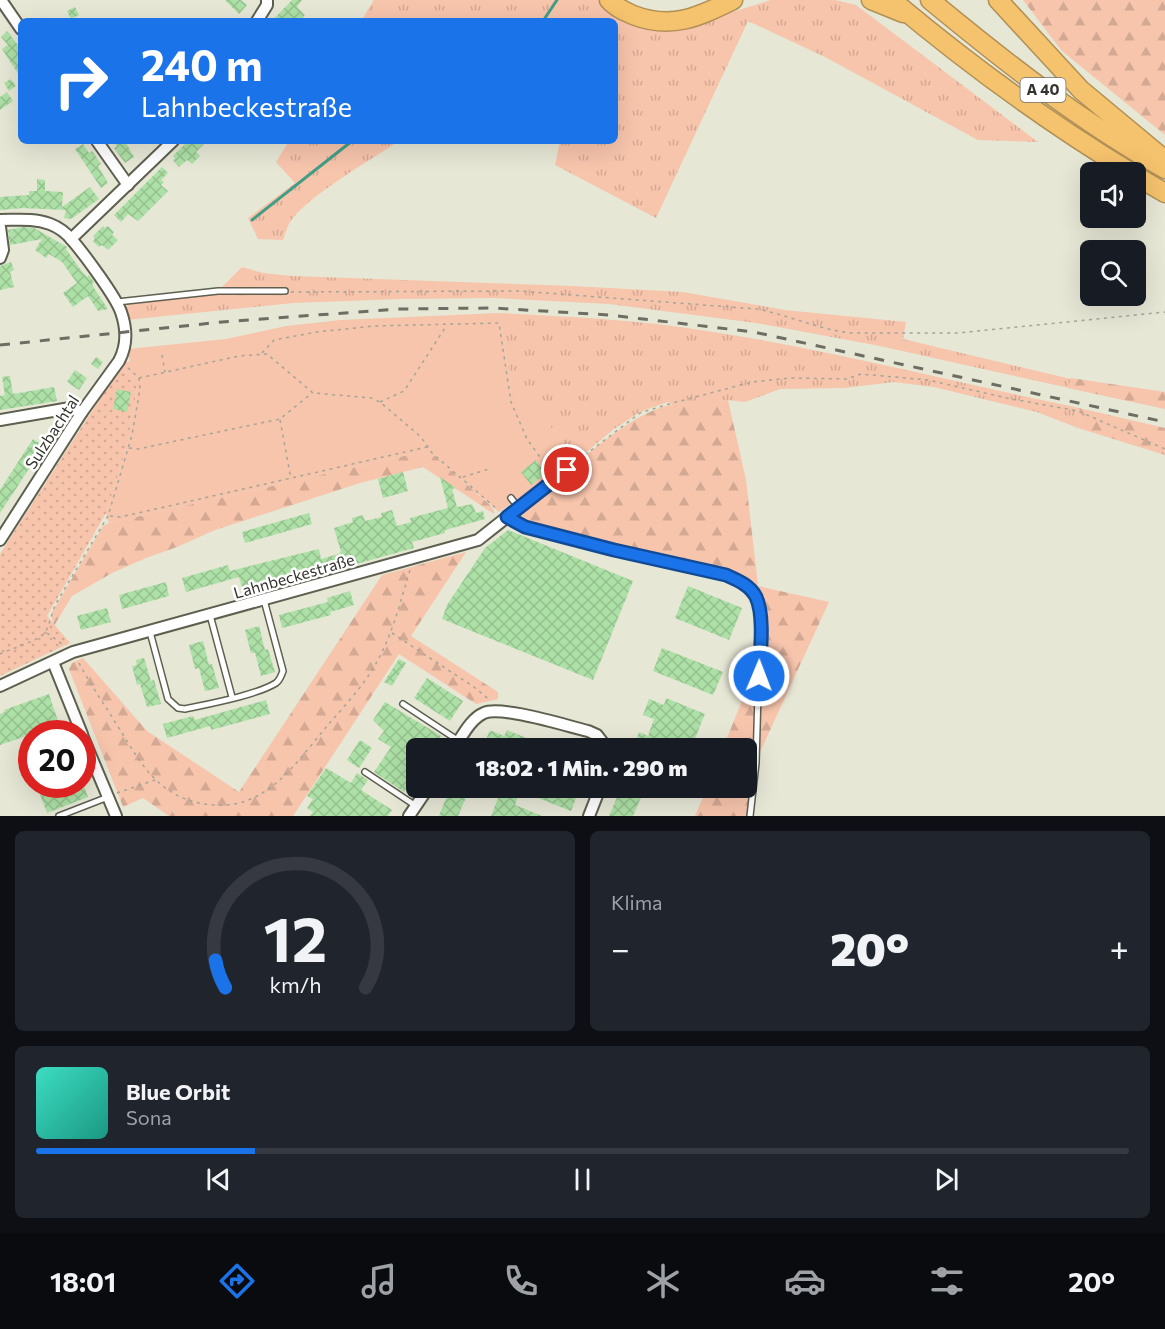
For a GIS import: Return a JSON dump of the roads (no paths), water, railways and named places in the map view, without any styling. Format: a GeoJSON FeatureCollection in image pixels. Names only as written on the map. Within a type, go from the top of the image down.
{"type":"FeatureCollection","features":[{"type":"Feature","properties":{"kind":"highway"},"geometry":{"type":"LineString","coordinates":[[609,0],[627,12],[657,22],[690,19],[733,0]]}},
{"type":"Feature","properties":{"kind":"highway"},"geometry":{"type":"LineString","coordinates":[[625,0],[645,9],[673,12],[688,9],[708,0]]}},
{"type":"Feature","properties":{"kind":"highway"},"geometry":{"type":"LineString","coordinates":[[871,0],[913,18]]}},
{"type":"Feature","properties":{"kind":"highway","name":"A 40"},"geometry":{"type":"LineString","coordinates":[[892,0],[1052,123],[1114,162]]}},
{"type":"Feature","properties":{"kind":"highway","name":"A 40"},"geometry":{"type":"LineString","coordinates":[[930,0],[991,51],[1063,105],[1101,131],[1165,169]]}},
{"type":"Feature","properties":{"kind":"highway"},"geometry":{"type":"LineString","coordinates":[[998,0],[1081,90],[1165,160]]}},
{"type":"Feature","properties":{"kind":"highway"},"geometry":{"type":"LineString","coordinates":[[1146,182],[1165,192]]}},
{"type":"Feature","properties":{"kind":"street"},"geometry":{"type":"LineString","coordinates":[[1,0],[18,25]]}},
{"type":"Feature","properties":{"kind":"street"},"geometry":{"type":"LineString","coordinates":[[258,18],[267,5],[267,0]]}},
{"type":"Feature","properties":{"kind":"street"},"geometry":{"type":"LineString","coordinates":[[99,144],[128,185]]}},
{"type":"Feature","properties":{"kind":"street"},"geometry":{"type":"LineString","coordinates":[[71,239],[170,144]]}},
{"type":"Feature","properties":{"kind":"street"},"geometry":{"type":"LineString","coordinates":[[0,220],[38,221],[51,225],[71,239],[117,302]]}},
{"type":"Feature","properties":{"kind":"street"},"geometry":{"type":"LineString","coordinates":[[0,227],[3,250],[0,258]]}},
{"type":"Feature","properties":{"kind":"street","name":"Sulzbachtal"},"geometry":{"type":"LineString","coordinates":[[0,540],[82,412],[124,352],[126,339],[117,302]]}},
{"type":"Feature","properties":{"kind":"street"},"geometry":{"type":"LineString","coordinates":[[0,420],[70,408],[82,412]]}},
{"type":"Feature","properties":{"kind":"street","name":"Lahnbeckestraße"},"geometry":{"type":"LineString","coordinates":[[0,686],[70,654],[478,540],[578,461]]}},
{"type":"Feature","properties":{"kind":"street"},"geometry":{"type":"LineString","coordinates":[[53,662],[76,720]]}},
{"type":"Feature","properties":{"kind":"street"},"geometry":{"type":"LineString","coordinates":[[462,738],[472,723],[484,713],[500,711],[588,731],[599,738]]}},
{"type":"Feature","properties":{"kind":"street"},"geometry":{"type":"LineString","coordinates":[[96,768],[116,816]]}},
{"type":"Feature","properties":{"kind":"street"},"geometry":{"type":"LineString","coordinates":[[409,816],[421,798]]}},
{"type":"Feature","properties":{"kind":"street"},"geometry":{"type":"LineString","coordinates":[[589,816],[596,798]]}},
{"type":"Feature","properties":{"kind":"lane"},"geometry":{"type":"LineString","coordinates":[[117,302],[218,291],[285,291]]}},
{"type":"Feature","properties":{"kind":"lane"},"geometry":{"type":"LineString","coordinates":[[511,498],[519,508]]}},
{"type":"Feature","properties":{"kind":"lane"},"geometry":{"type":"LineString","coordinates":[[507,517],[525,527],[726,575],[748,587],[756,597],[760,624],[756,764],[750,816]]}},
{"type":"Feature","properties":{"kind":"lane"},"geometry":{"type":"LineString","coordinates":[[150,632],[171,703],[184,710],[232,698],[263,689],[276,683],[282,675],[281,661],[264,600]]}},
{"type":"Feature","properties":{"kind":"lane"},"geometry":{"type":"LineString","coordinates":[[210,615],[232,698]]}},
{"type":"Feature","properties":{"kind":"lane"},"geometry":{"type":"LineString","coordinates":[[403,704],[448,738]]}},
{"type":"Feature","properties":{"kind":"lane"},"geometry":{"type":"LineString","coordinates":[[365,772],[416,806]]}},
{"type":"Feature","properties":{"kind":"lane"},"geometry":{"type":"LineString","coordinates":[[59,816],[108,797]]}},
{"type":"Feature","properties":{"kind":"waterway"},"geometry":{"type":"LineString","coordinates":[[545,18],[557,0]]}},
{"type":"Feature","properties":{"kind":"waterway"},"geometry":{"type":"LineString","coordinates":[[252,220],[348,144]]}},
{"type":"Feature","properties":{"kind":"railway"},"geometry":{"type":"LineString","coordinates":[[0,345],[222,322],[398,309],[493,308],[609,315],[754,332],[1165,422]]}}]}
